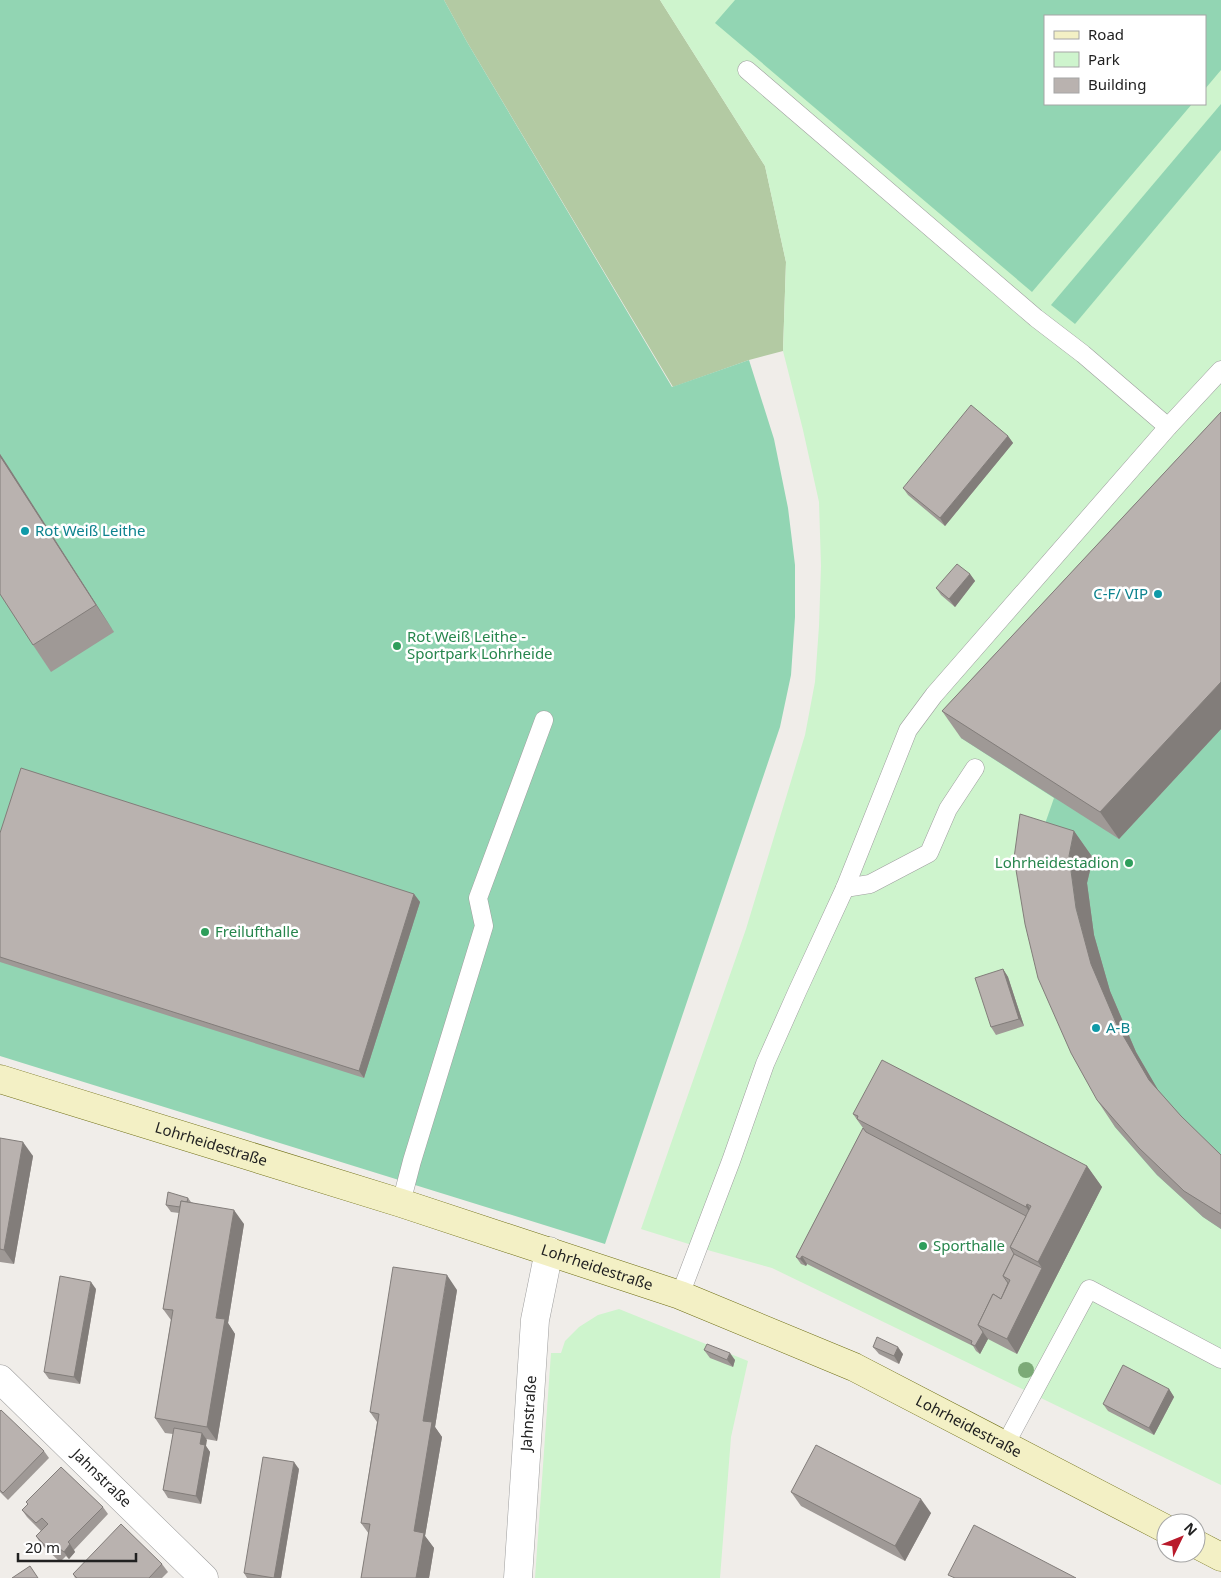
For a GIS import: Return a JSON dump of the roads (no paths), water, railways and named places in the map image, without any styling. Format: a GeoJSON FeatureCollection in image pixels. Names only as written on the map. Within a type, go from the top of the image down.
{"type":"FeatureCollection","features":[{"type":"Feature","properties":{"kind":"street","name":"Lohrheidestraße"},"geometry":{"type":"LineString","coordinates":[[0,1079],[401,1203],[680,1295],[854,1367],[1156,1524]]}},
{"type":"Feature","properties":{"kind":"street","name":"Jahnstraße"},"geometry":{"type":"LineString","coordinates":[[518,1578],[535,1320],[549,1251]]}},
{"type":"Feature","properties":{"kind":"street","name":"Jahnstraße"},"geometry":{"type":"LineString","coordinates":[[0,1379],[204,1578]]}},
{"type":"Feature","properties":{"kind":"street"},"geometry":{"type":"LineString","coordinates":[[1206,1549],[1221,1557]]}},
{"type":"Feature","properties":{"kind":"lane"},"geometry":{"type":"LineString","coordinates":[[747,70],[1036,318],[1083,354],[1168,427]]}},
{"type":"Feature","properties":{"kind":"lane"},"geometry":{"type":"LineString","coordinates":[[680,1295],[731,1161],[765,1064],[796,992],[845,888],[908,730],[934,695],[1168,427],[1221,370]]}},
{"type":"Feature","properties":{"kind":"lane"},"geometry":{"type":"LineString","coordinates":[[401,1203],[412,1161],[484,926],[478,898],[544,720]]}},
{"type":"Feature","properties":{"kind":"lane"},"geometry":{"type":"LineString","coordinates":[[845,888],[870,884],[929,852],[948,809],[975,768]]}},
{"type":"Feature","properties":{"kind":"lane"},"geometry":{"type":"LineString","coordinates":[[1005,1445],[1089,1289],[1221,1359]]}},
{"type":"Feature","properties":{"kind":"place","name":"Rot Weiß Leithe"},"geometry":{"type":"Point","coordinates":[25,531]}},
{"type":"Feature","properties":{"kind":"place","name":"C-F/ VIP"},"geometry":{"type":"Point","coordinates":[1158,594]}},
{"type":"Feature","properties":{"kind":"place","name":"Rot Weiß Leithe - Sportpark Lohrheide"},"geometry":{"type":"Point","coordinates":[397,646]}},
{"type":"Feature","properties":{"kind":"place","name":"Lohrheidestadion"},"geometry":{"type":"Point","coordinates":[1129,863]}},
{"type":"Feature","properties":{"kind":"place","name":"Freilufthalle"},"geometry":{"type":"Point","coordinates":[205,932]}},
{"type":"Feature","properties":{"kind":"place","name":"A-B"},"geometry":{"type":"Point","coordinates":[1096,1028]}},
{"type":"Feature","properties":{"kind":"place","name":"Sporthalle"},"geometry":{"type":"Point","coordinates":[923,1246]}}]}
